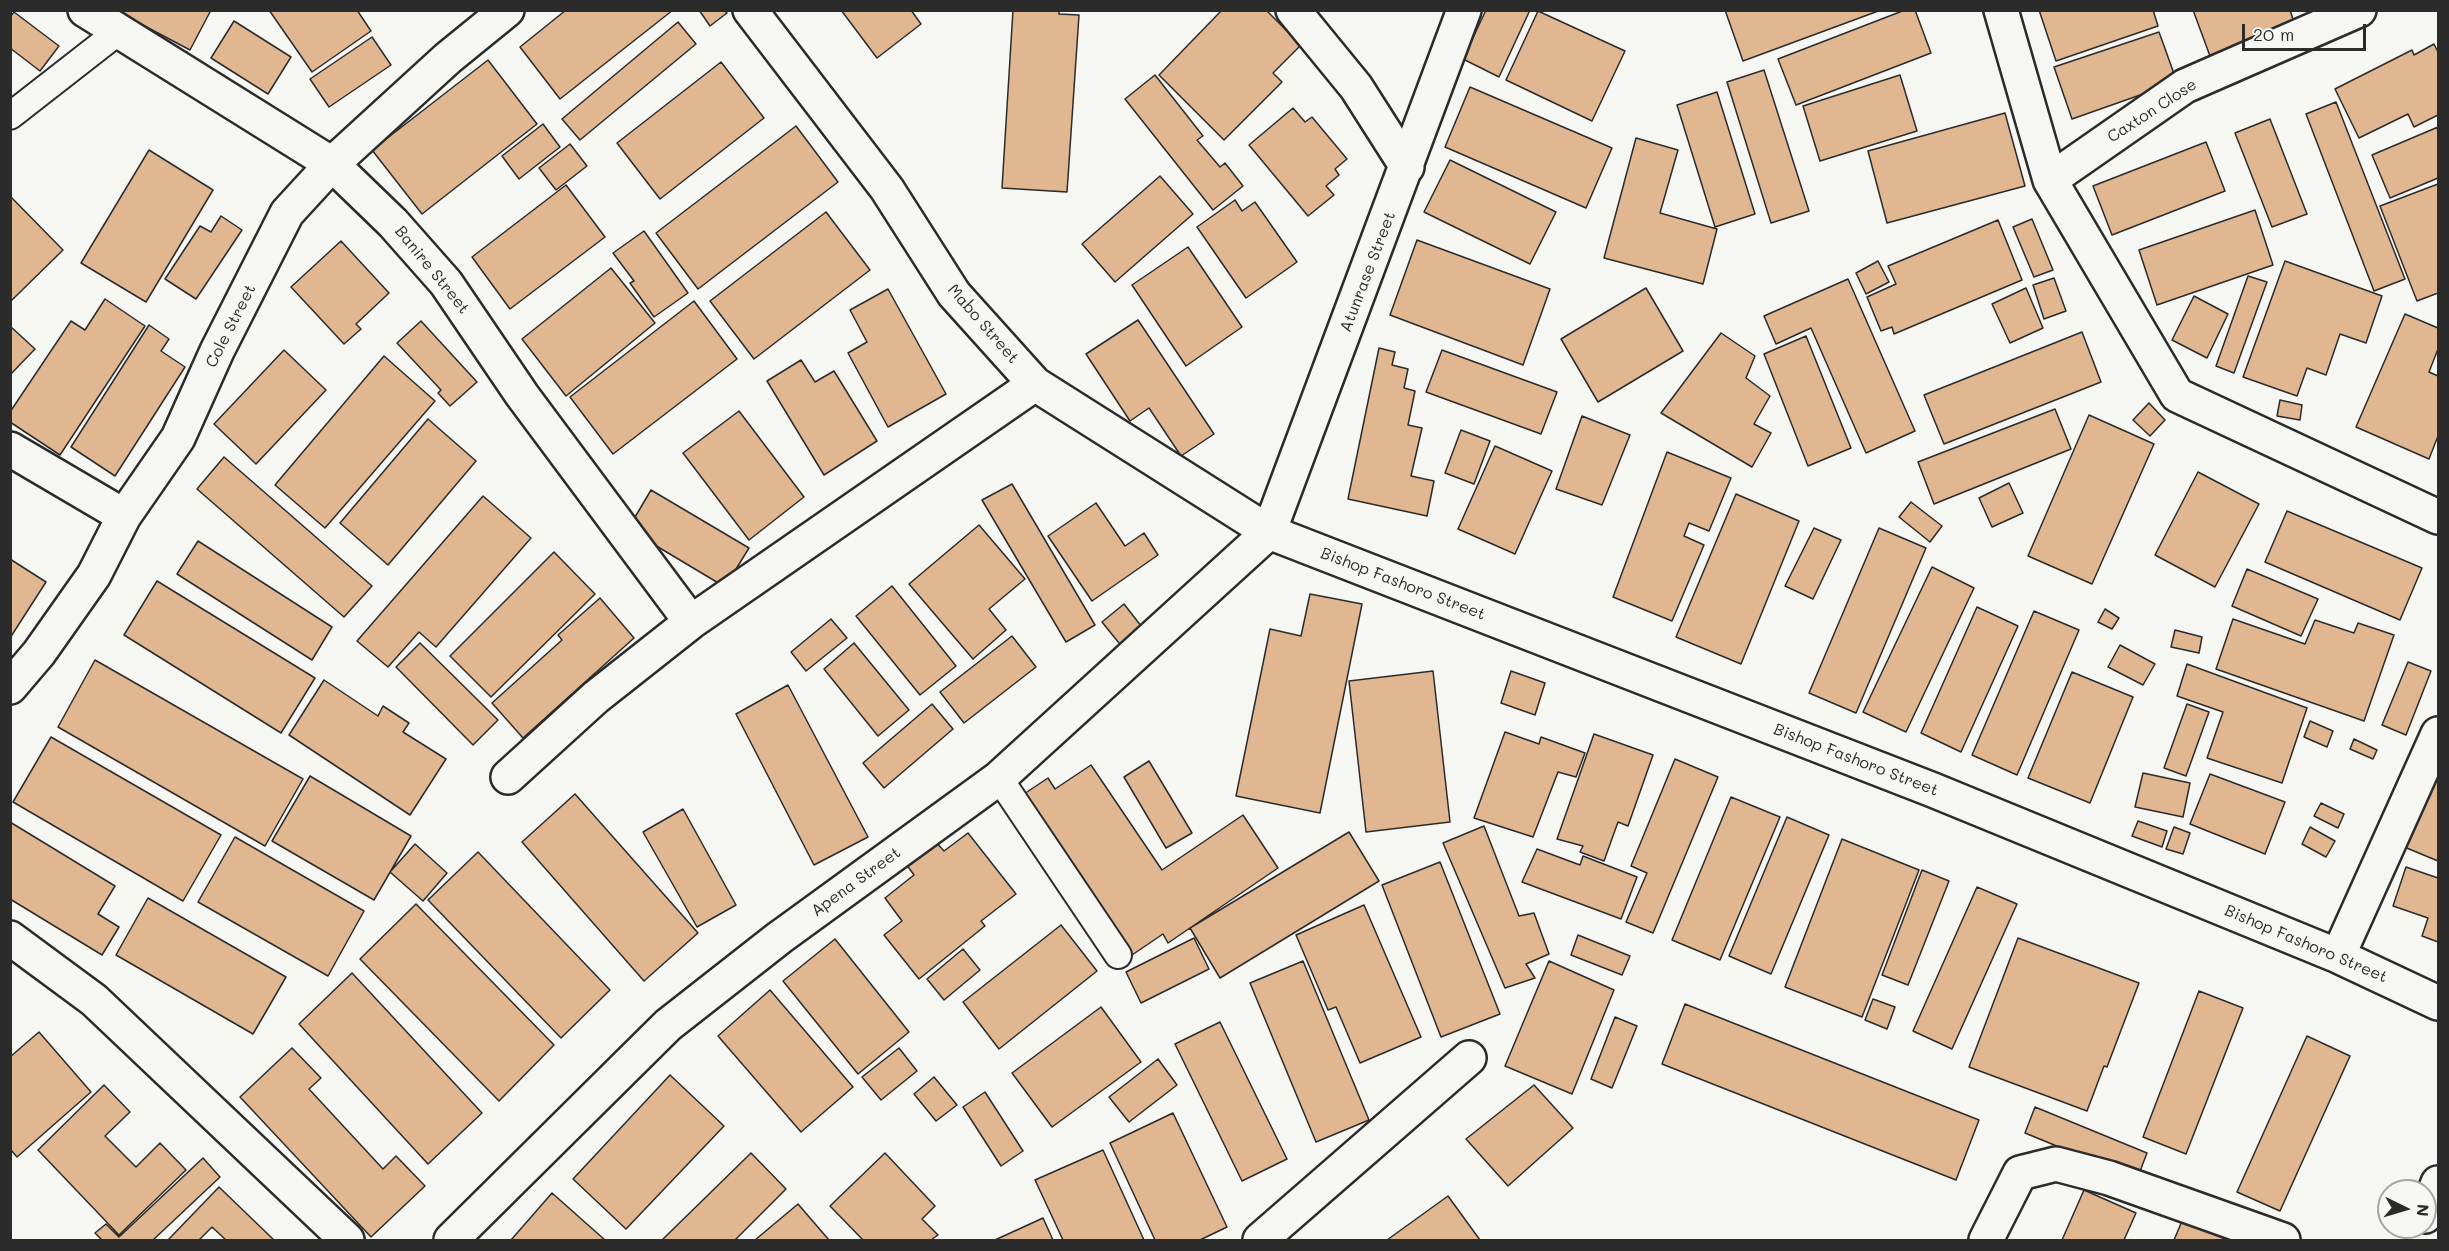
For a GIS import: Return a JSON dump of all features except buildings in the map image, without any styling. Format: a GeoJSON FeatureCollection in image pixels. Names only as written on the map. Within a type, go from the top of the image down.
{"type":"FeatureCollection","features":[{"type":"Feature","properties":{"kind":"street","name":"Banire Street"},"geometry":{"type":"LineString","coordinates":[[85,10],[332,164],[393,223],[446,283],[522,395],[691,622]]}},
{"type":"Feature","properties":{"kind":"street","name":"Cole Street"},"geometry":{"type":"LineString","coordinates":[[10,687],[39,653],[94,575],[124,516],[178,438],[218,351],[287,213],[332,164],[448,58],[507,10]]}},
{"type":"Feature","properties":{"kind":"street","name":"Mabo Street"},"geometry":{"type":"LineString","coordinates":[[750,10],[887,189],[954,294],[1035,384],[1269,531]]}},
{"type":"Feature","properties":{"kind":"street"},"geometry":{"type":"LineString","coordinates":[[1293,10],[1356,87],[1407,167]]}},
{"type":"Feature","properties":{"kind":"street","name":"Atunrase Street"},"geometry":{"type":"LineString","coordinates":[[1269,531],[1464,10]]}},
{"type":"Feature","properties":{"kind":"street"},"geometry":{"type":"LineString","coordinates":[[2001,10],[2050,180],[2177,395],[2439,517]]}},
{"type":"Feature","properties":{"kind":"street","name":"Caxton Close"},"geometry":{"type":"LineString","coordinates":[[2050,180],[2185,86],[2359,10]]}},
{"type":"Feature","properties":{"kind":"street"},"geometry":{"type":"LineString","coordinates":[[508,777],[596,697],[691,622],[1035,384]]}},
{"type":"Feature","properties":{"kind":"street"},"geometry":{"type":"LineString","coordinates":[[10,449],[124,516]]}},
{"type":"Feature","properties":{"kind":"street","name":"Apena Street"},"geometry":{"type":"LineString","coordinates":[[451,1240],[669,1025],[779,938],[999,778],[1269,531]]}},
{"type":"Feature","properties":{"kind":"street","name":"Bishop Fashoro Street"},"geometry":{"type":"LineString","coordinates":[[1269,531],[1933,790],[2338,956],[2439,1003]]}},
{"type":"Feature","properties":{"kind":"street"},"geometry":{"type":"LineString","coordinates":[[2338,956],[2439,734]]}},
{"type":"Feature","properties":{"kind":"street"},"geometry":{"type":"LineString","coordinates":[[10,938],[94,1000],[347,1240]]}},
{"type":"Feature","properties":{"kind":"street"},"geometry":{"type":"LineString","coordinates":[[1260,1240],[1469,1058]]}},
{"type":"Feature","properties":{"kind":"street"},"geometry":{"type":"LineString","coordinates":[[1986,1240],[2020,1173],[2056,1164],[2109,1178],[2283,1240]]}},
{"type":"Feature","properties":{"kind":"lane"},"geometry":{"type":"LineString","coordinates":[[10,116],[119,31]]}},
{"type":"Feature","properties":{"kind":"lane"},"geometry":{"type":"LineString","coordinates":[[999,778],[1118,955]]}}]}
